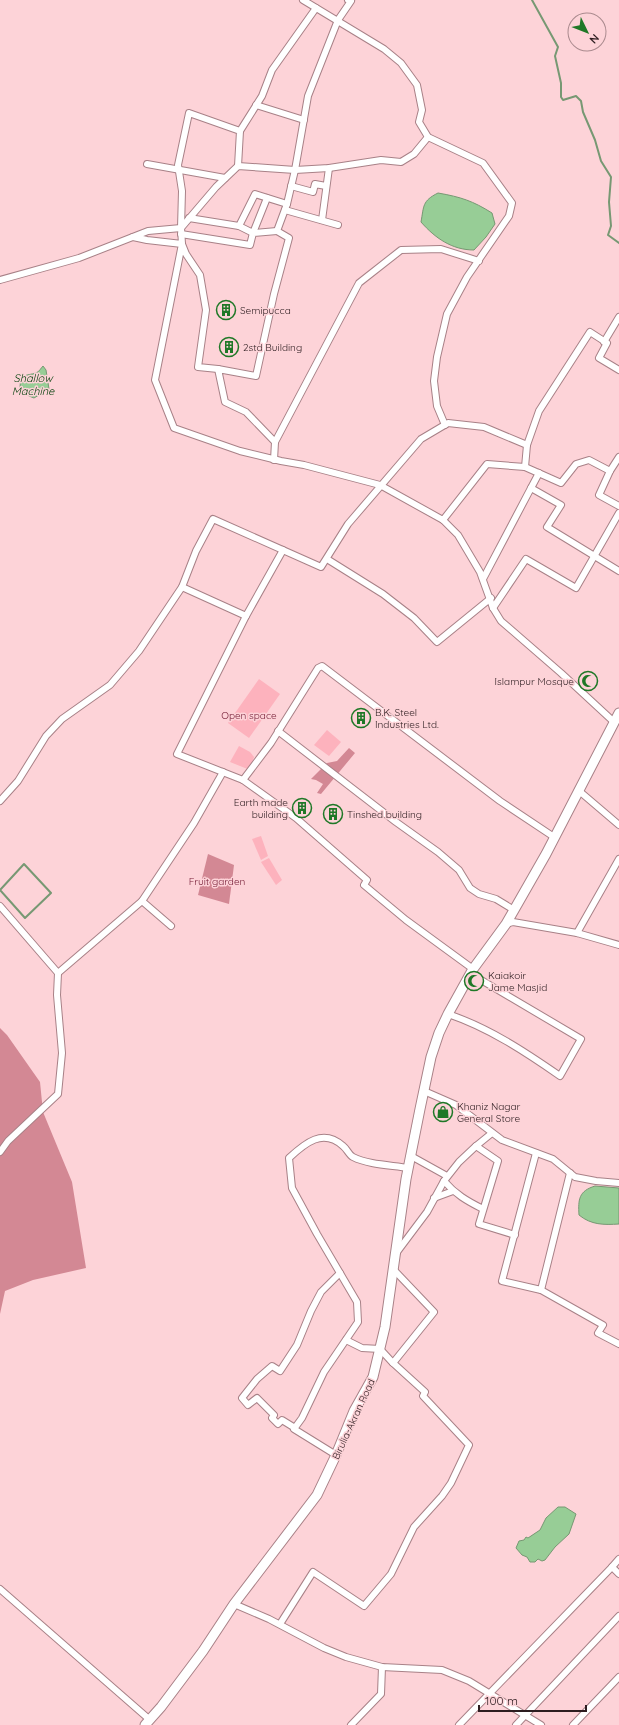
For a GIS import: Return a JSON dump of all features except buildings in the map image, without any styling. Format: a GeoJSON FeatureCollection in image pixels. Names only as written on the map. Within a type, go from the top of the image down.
{"type":"FeatureCollection","features":[{"type":"Feature","properties":{"kind":"street"},"geometry":{"type":"LineString","coordinates":[[303,0],[384,49],[401,63],[417,85],[422,110],[419,122],[428,137],[483,163],[512,204],[509,216],[468,277],[447,314],[437,357],[434,382],[437,406],[445,425]]}},
{"type":"Feature","properties":{"kind":"street"},"geometry":{"type":"LineString","coordinates":[[277,231],[286,207],[296,170],[308,96],[338,20],[351,1],[348,0]]}},
{"type":"Feature","properties":{"kind":"street"},"geometry":{"type":"LineString","coordinates":[[181,231],[189,218],[225,178],[238,166],[240,131],[262,96],[272,70],[316,8]]}},
{"type":"Feature","properties":{"kind":"street"},"geometry":{"type":"LineString","coordinates":[[256,105],[304,120]]}},
{"type":"Feature","properties":{"kind":"street"},"geometry":{"type":"LineString","coordinates":[[240,131],[188,113],[178,165],[182,191],[182,244],[155,380],[174,428],[240,451],[274,460],[304,465],[380,485],[443,520],[458,535],[483,579],[494,608],[501,621],[561,673],[614,722]]}},
{"type":"Feature","properties":{"kind":"street"},"geometry":{"type":"LineString","coordinates":[[238,166],[296,170],[329,168],[382,160],[401,162],[414,154],[428,137]]}},
{"type":"Feature","properties":{"kind":"street"},"geometry":{"type":"LineString","coordinates":[[147,164],[225,178]]}},
{"type":"Feature","properties":{"kind":"street"},"geometry":{"type":"LineString","coordinates":[[322,220],[329,168]]}},
{"type":"Feature","properties":{"kind":"street"},"geometry":{"type":"LineString","coordinates":[[292,186],[313,192],[315,184],[326,186]]}},
{"type":"Feature","properties":{"kind":"street"},"geometry":{"type":"LineString","coordinates":[[239,226],[255,194],[286,207],[338,225]]}},
{"type":"Feature","properties":{"kind":"street"},"geometry":{"type":"LineString","coordinates":[[0,280],[79,258],[148,231],[181,231],[250,245],[253,232],[267,198]]}},
{"type":"Feature","properties":{"kind":"street"},"geometry":{"type":"LineString","coordinates":[[182,244],[186,254],[200,275],[206,310],[198,367],[256,376],[274,294],[289,238],[277,231],[253,232],[239,226],[189,218]]}},
{"type":"Feature","properties":{"kind":"street"},"geometry":{"type":"LineString","coordinates":[[133,237],[182,244]]}},
{"type":"Feature","properties":{"kind":"street"},"geometry":{"type":"LineString","coordinates":[[274,460],[275,442],[359,284],[401,250],[441,249],[479,261]]}},
{"type":"Feature","properties":{"kind":"street"},"geometry":{"type":"LineString","coordinates":[[604,342],[619,317]]}},
{"type":"Feature","properties":{"kind":"street"},"geometry":{"type":"LineString","coordinates":[[525,467],[527,445],[539,411],[590,332],[607,343],[599,358],[619,370]]}},
{"type":"Feature","properties":{"kind":"street"},"geometry":{"type":"LineString","coordinates":[[218,369],[226,402],[246,412],[275,442]]}},
{"type":"Feature","properties":{"kind":"street"},"geometry":{"type":"LineString","coordinates":[[0,802],[18,781],[46,736],[57,724],[110,685],[139,651],[182,587],[196,551],[213,519],[322,567],[348,524],[421,439],[448,423],[484,428],[527,445]]}},
{"type":"Feature","properties":{"kind":"street"},"geometry":{"type":"LineString","coordinates":[[619,457],[610,470],[599,495],[619,506]]}},
{"type":"Feature","properties":{"kind":"street"},"geometry":{"type":"LineString","coordinates":[[443,520],[488,464],[525,467],[561,483],[576,464],[589,460],[610,470]]}},
{"type":"Feature","properties":{"kind":"street"},"geometry":{"type":"LineString","coordinates":[[483,579],[539,473]]}},
{"type":"Feature","properties":{"kind":"street"},"geometry":{"type":"LineString","coordinates":[[531,488],[561,505],[547,527],[619,571]]}},
{"type":"Feature","properties":{"kind":"street"},"geometry":{"type":"LineString","coordinates":[[494,608],[526,559],[576,588],[619,513]]}},
{"type":"Feature","properties":{"kind":"street"},"geometry":{"type":"LineString","coordinates":[[282,550],[246,616],[177,754],[243,780],[296,818],[367,880],[364,885],[472,972],[581,1039],[560,1076],[520,1048],[466,1020],[448,1014]]}},
{"type":"Feature","properties":{"kind":"street"},"geometry":{"type":"LineString","coordinates":[[326,559],[383,594],[414,618],[437,642],[490,598]]}},
{"type":"Feature","properties":{"kind":"street"},"geometry":{"type":"LineString","coordinates":[[182,587],[246,616]]}},
{"type":"Feature","properties":{"kind":"street"},"geometry":{"type":"LineString","coordinates":[[243,780],[278,731],[318,668],[322,666],[500,801],[554,837]]}},
{"type":"Feature","properties":{"kind":"street","name":"Birulia-Akran Road"},"geometry":{"type":"LineString","coordinates":[[147,1724],[161,1708],[203,1651],[234,1604],[317,1495],[336,1455],[354,1411],[373,1377],[380,1349],[411,1156],[431,1058],[439,1033],[472,972],[506,924],[514,910],[619,712]]}},
{"type":"Feature","properties":{"kind":"street"},"geometry":{"type":"LineString","coordinates":[[278,731],[396,822],[438,852],[459,870],[470,888],[479,894],[496,899],[514,910]]}},
{"type":"Feature","properties":{"kind":"street"},"geometry":{"type":"LineString","coordinates":[[58,973],[142,901],[194,823],[223,772]]}},
{"type":"Feature","properties":{"kind":"street"},"geometry":{"type":"LineString","coordinates":[[578,790],[619,825]]}},
{"type":"Feature","properties":{"kind":"street"},"geometry":{"type":"LineString","coordinates":[[577,933],[619,859]]}},
{"type":"Feature","properties":{"kind":"street"},"geometry":{"type":"LineString","coordinates":[[142,901],[171,926]]}},
{"type":"Feature","properties":{"kind":"street"},"geometry":{"type":"LineString","coordinates":[[0,906],[58,973],[57,995],[62,1053],[58,1094],[8,1141],[0,1152]]}},
{"type":"Feature","properties":{"kind":"street"},"geometry":{"type":"LineString","coordinates":[[506,924],[514,922],[577,933],[619,945]]}},
{"type":"Feature","properties":{"kind":"street"},"geometry":{"type":"LineString","coordinates":[[424,1091],[456,1105],[492,1133],[508,1143],[553,1159],[575,1177],[619,1183]]}},
{"type":"Feature","properties":{"kind":"street"},"geometry":{"type":"LineString","coordinates":[[395,1258],[398,1250],[427,1212],[434,1198],[458,1162],[492,1133]]}},
{"type":"Feature","properties":{"kind":"street"},"geometry":{"type":"LineString","coordinates":[[295,1428],[302,1418],[324,1372],[358,1322],[357,1302],[292,1188],[290,1158],[303,1144],[318,1138],[333,1139],[343,1146],[352,1157],[366,1161],[409,1168]]}},
{"type":"Feature","properties":{"kind":"street"},"geometry":{"type":"LineString","coordinates":[[476,1146],[498,1161],[478,1224],[515,1235]]}},
{"type":"Feature","properties":{"kind":"street"},"geometry":{"type":"LineString","coordinates":[[536,1153],[502,1281],[541,1290],[603,1325],[598,1333],[619,1344]]}},
{"type":"Feature","properties":{"kind":"street"},"geometry":{"type":"LineString","coordinates":[[411,1156],[446,1179],[453,1191],[466,1201],[483,1209]]}},
{"type":"Feature","properties":{"kind":"street"},"geometry":{"type":"LineString","coordinates":[[541,1290],[570,1173]]}},
{"type":"Feature","properties":{"kind":"street"},"geometry":{"type":"LineString","coordinates":[[434,1198],[453,1191]]}},
{"type":"Feature","properties":{"kind":"street"},"geometry":{"type":"LineString","coordinates":[[393,1269],[434,1312],[393,1363]]}},
{"type":"Feature","properties":{"kind":"street"},"geometry":{"type":"LineString","coordinates":[[336,1455],[282,1420],[278,1424],[272,1418],[274,1414],[257,1398],[248,1405],[242,1398],[257,1379],[272,1366],[280,1371],[298,1345],[311,1312],[321,1292],[340,1273]]}},
{"type":"Feature","properties":{"kind":"street"},"geometry":{"type":"LineString","coordinates":[[280,1624],[313,1572],[364,1606],[391,1574],[417,1523],[442,1496],[451,1482],[469,1445],[423,1396],[425,1392],[380,1349],[362,1348],[346,1340]]}},
{"type":"Feature","properties":{"kind":"street"},"geometry":{"type":"LineString","coordinates":[[459,1725],[619,1559]]}},
{"type":"Feature","properties":{"kind":"street"},"geometry":{"type":"LineString","coordinates":[[612,1567],[619,1574]]}},
{"type":"Feature","properties":{"kind":"street"},"geometry":{"type":"LineString","coordinates":[[0,1589],[147,1724]]}},
{"type":"Feature","properties":{"kind":"street"},"geometry":{"type":"LineString","coordinates":[[234,1604],[280,1624],[324,1648],[382,1667],[442,1670],[469,1681],[541,1725]]}},
{"type":"Feature","properties":{"kind":"street"},"geometry":{"type":"LineString","coordinates":[[516,1725],[619,1616]]}},
{"type":"Feature","properties":{"kind":"street"},"geometry":{"type":"LineString","coordinates":[[351,1725],[380,1694],[382,1667]]}},
{"type":"Feature","properties":{"kind":"street"},"geometry":{"type":"LineString","coordinates":[[573,1725],[619,1677]]}},
{"type":"Feature","properties":{"kind":"green space","name":"Open space"},"geometry":{"type":"Polygon","coordinates":[[[259,679],[280,694],[249,738],[228,723],[259,679]]]}},
{"type":"Feature","properties":{"kind":"green space"},"geometry":{"type":"Polygon","coordinates":[[[327,730],[341,742],[329,756],[314,745],[327,730]]]}},
{"type":"Feature","properties":{"kind":"green space","name":"Open space"},"geometry":{"type":"Polygon","coordinates":[[[239,746],[250,752],[254,757],[250,770],[230,762],[239,746]]]}},
{"type":"Feature","properties":{"kind":"green space"},"geometry":{"type":"Polygon","coordinates":[[[349,748],[355,753],[321,794],[317,793],[323,784],[311,779],[327,763],[337,761],[349,748]]]}},
{"type":"Feature","properties":{"kind":"green space"},"geometry":{"type":"Polygon","coordinates":[[[261,836],[268,856],[261,860],[252,839],[261,836]]]}},
{"type":"Feature","properties":{"kind":"green space","name":"Fruit garden"},"geometry":{"type":"Polygon","coordinates":[[[208,854],[234,865],[229,904],[198,895],[208,854]]]}},
{"type":"Feature","properties":{"kind":"green space"},"geometry":{"type":"Polygon","coordinates":[[[269,858],[282,880],[276,885],[261,862],[269,858]]]}},
{"type":"Feature","properties":{"kind":"green space"},"geometry":{"type":"Polygon","coordinates":[[[0,1028],[7,1035],[40,1082],[43,1112],[72,1182],[86,1268],[33,1280],[5,1291],[0,1314],[0,1028]]]}},
{"type":"Feature","properties":{"kind":"water"},"geometry":{"type":"Polygon","coordinates":[[[438,193],[466,200],[479,205],[492,213],[495,224],[474,250],[458,248],[444,242],[421,222],[423,208],[426,201],[438,193]]]}},
{"type":"Feature","properties":{"kind":"water","name":"Shallow Machine"},"geometry":{"type":"Polygon","coordinates":[[[43,366],[46,370],[49,389],[34,398],[20,389],[21,380],[24,376],[39,371],[43,366]]]}},
{"type":"Feature","properties":{"kind":"water"},"geometry":{"type":"Polygon","coordinates":[[[595,1186],[619,1188],[619,1224],[593,1223],[579,1215],[579,1200],[581,1196],[586,1190],[595,1186]]]}},
{"type":"Feature","properties":{"kind":"water"},"geometry":{"type":"Polygon","coordinates":[[[558,1507],[565,1507],[576,1514],[569,1534],[555,1547],[545,1560],[542,1561],[538,1559],[535,1562],[530,1562],[527,1557],[522,1555],[516,1548],[519,1541],[524,1540],[526,1537],[528,1538],[540,1530],[546,1518],[558,1507]]]}},
{"type":"Feature","properties":{"kind":"waterway"},"geometry":{"type":"LineString","coordinates":[[532,0],[558,47],[555,56],[561,83],[561,97],[563,100],[576,96],[581,101],[583,112],[595,140],[601,161],[611,177],[609,202],[611,226],[608,235],[619,243]]}},
{"type":"Feature","properties":{"kind":"waterway"},"geometry":{"type":"LineString","coordinates":[[24,864],[51,893],[25,918],[0,890],[24,864]]}},
{"type":"Feature","properties":{"kind":"place","name":"Semipucca"},"geometry":{"type":"Point","coordinates":[226,310]}},
{"type":"Feature","properties":{"kind":"place","name":"2std Building"},"geometry":{"type":"Point","coordinates":[229,347]}},
{"type":"Feature","properties":{"kind":"place","name":"Islampur Mosque"},"geometry":{"type":"Point","coordinates":[588,681]}},
{"type":"Feature","properties":{"kind":"place","name":"B.K. Steel Industries Ltd."},"geometry":{"type":"Point","coordinates":[361,718]}},
{"type":"Feature","properties":{"kind":"place","name":"Earth made building"},"geometry":{"type":"Point","coordinates":[302,808]}},
{"type":"Feature","properties":{"kind":"place","name":"Tinshed building"},"geometry":{"type":"Point","coordinates":[333,814]}},
{"type":"Feature","properties":{"kind":"place","name":"Kaiakoir Jame Masjid"},"geometry":{"type":"Point","coordinates":[474,981]}},
{"type":"Feature","properties":{"kind":"place","name":"Khaniz Nagar General Store"},"geometry":{"type":"Point","coordinates":[443,1112]}}]}
